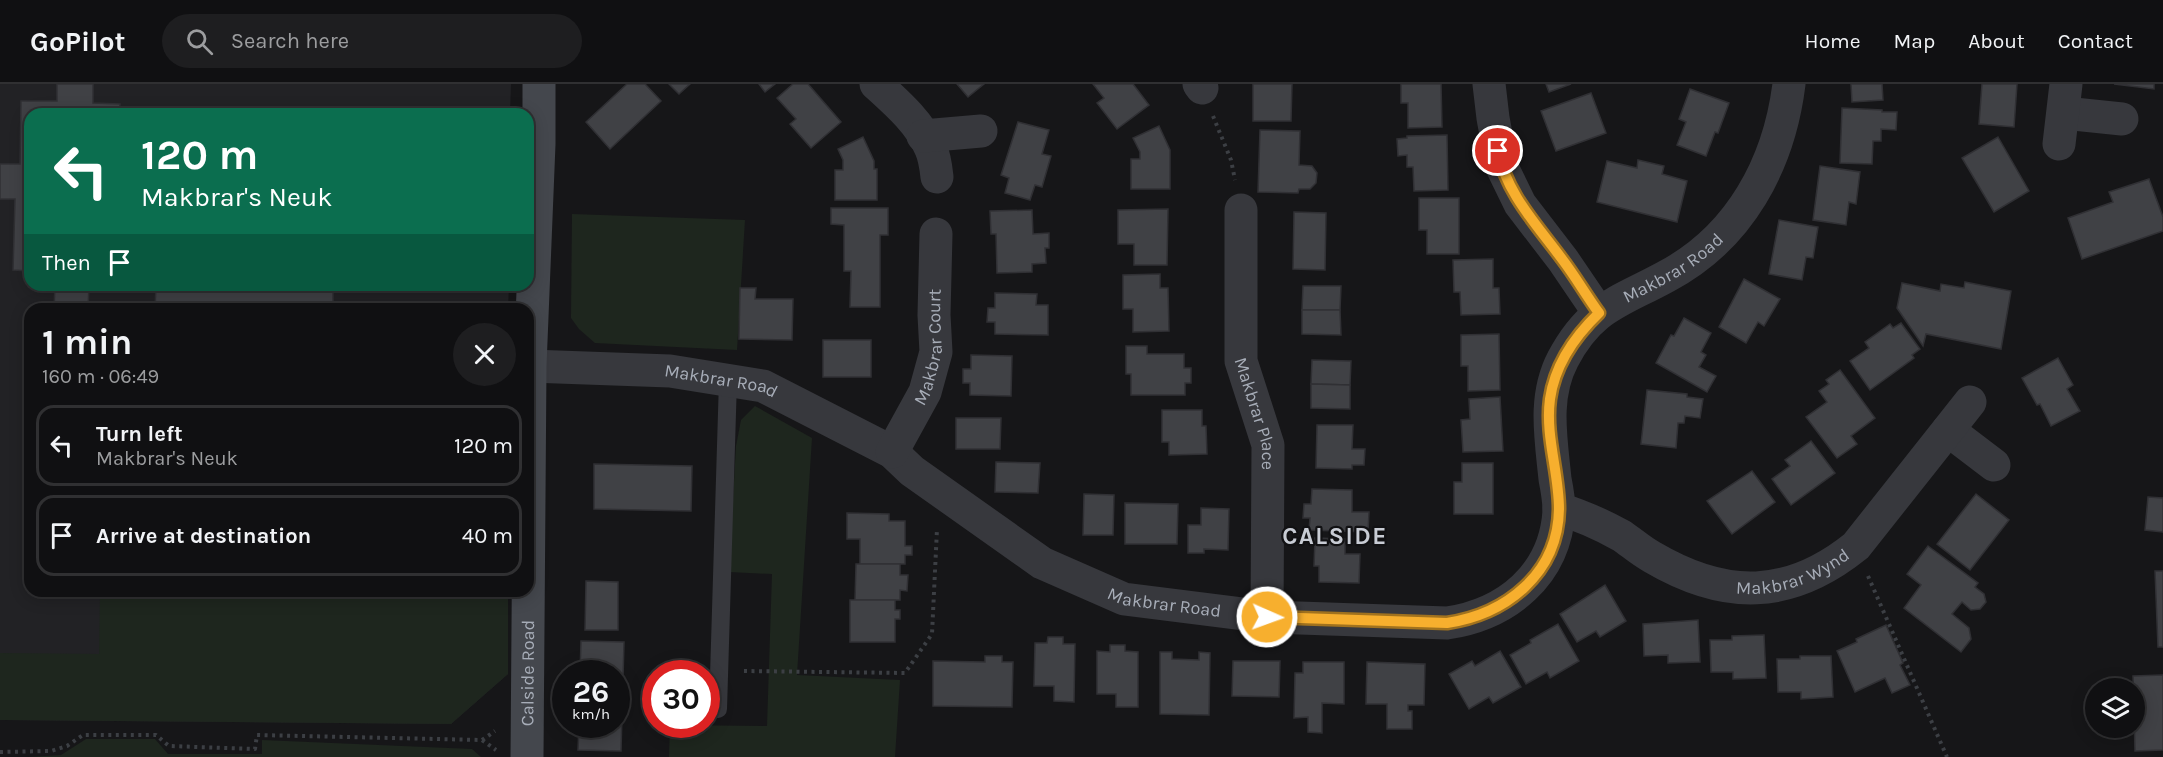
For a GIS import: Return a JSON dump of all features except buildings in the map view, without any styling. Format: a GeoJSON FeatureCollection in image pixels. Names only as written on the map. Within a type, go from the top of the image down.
{"type":"FeatureCollection","features":[{"type":"Feature","properties":{"kind":"street","name":"Calside Road"},"geometry":{"type":"LineString","coordinates":[[534,134],[539,84]]}},
{"type":"Feature","properties":{"kind":"street"},"geometry":{"type":"LineString","coordinates":[[876,84],[898,104],[923,136],[932,150],[938,177]]}},
{"type":"Feature","properties":{"kind":"street"},"geometry":{"type":"LineString","coordinates":[[1489,84],[1492,118],[1502,167],[1520,204],[1563,260],[1599,313]]}},
{"type":"Feature","properties":{"kind":"street","name":"Makbrar Road"},"geometry":{"type":"LineString","coordinates":[[534,366],[670,371],[763,386],[892,452],[912,471],[1042,563],[1124,598],[1267,617],[1447,623],[1469,620],[1509,601],[1526,586],[1539,569],[1549,550],[1556,530],[1559,509],[1549,424],[1553,386],[1561,362],[1571,344],[1583,328],[1618,299],[1669,275],[1696,257],[1720,236],[1741,211],[1756,188],[1776,147],[1786,111],[1789,84]]}},
{"type":"Feature","properties":{"kind":"street"},"geometry":{"type":"LineString","coordinates":[[2059,144],[2065,98],[2122,119]]}},
{"type":"Feature","properties":{"kind":"street"},"geometry":{"type":"LineString","coordinates":[[923,136],[981,131]]}},
{"type":"Feature","properties":{"kind":"street","name":"Makbrar Place"},"geometry":{"type":"LineString","coordinates":[[1241,210],[1241,361],[1268,445],[1267,617]]}},
{"type":"Feature","properties":{"kind":"street","name":"Makbrar Court"},"geometry":{"type":"LineString","coordinates":[[892,452],[925,392],[949,289],[936,234]]}},
{"type":"Feature","properties":{"kind":"street","name":"Makbrar Wynd"},"geometry":{"type":"LineString","coordinates":[[1559,509],[1576,514],[1621,536],[1651,557],[1691,577],[1729,587],[1772,587],[1817,573],[1856,546],[1970,402]]}},
{"type":"Feature","properties":{"kind":"street"},"geometry":{"type":"LineString","coordinates":[[1948,430],[1994,465]]}},
{"type":"Feature","properties":{"kind":"street","name":"Calside Road"},"geometry":{"type":"LineString","coordinates":[[513,754],[520,597]]}},
{"type":"Feature","properties":{"kind":"lane"},"geometry":{"type":"LineString","coordinates":[[719,660],[728,380]]}},
{"type":"Feature","properties":{"kind":"path"},"geometry":{"type":"LineString","coordinates":[[1200,86],[1230,160],[1241,210]]}},
{"type":"Feature","properties":{"kind":"path"},"geometry":{"type":"LineString","coordinates":[[720,671],[904,673],[932,634],[940,490]]}},
{"type":"Feature","properties":{"kind":"path"},"geometry":{"type":"LineString","coordinates":[[1856,546],[1947,757]]}},
{"type":"Feature","properties":{"kind":"path"},"geometry":{"type":"LineString","coordinates":[[0,752],[51,752],[67,746],[83,735],[156,735],[169,746],[255,749],[257,735],[269,735],[482,740],[513,754]]}},
{"type":"Feature","properties":{"kind":"shaded area"},"geometry":{"type":"Polygon","coordinates":[[[0,84],[511,84],[510,108],[24,108],[24,291],[509,291],[508,303],[24,303],[24,597],[508,597],[508,674],[451,724],[0,720],[0,84]]]}},
{"type":"Feature","properties":{"kind":"shaded area"},"geometry":{"type":"Polygon","coordinates":[[[572,214],[745,220],[737,350],[595,343],[579,329],[571,318],[572,214]]]}},
{"type":"Feature","properties":{"kind":"shaded area"},"geometry":{"type":"Polygon","coordinates":[[[755,406],[812,438],[797,675],[900,680],[895,757],[669,757],[670,738],[720,738],[720,726],[767,726],[772,574],[729,572],[736,446],[741,420],[755,406]]]}},
{"type":"Feature","properties":{"kind":"shaded area"},"geometry":{"type":"Polygon","coordinates":[[[100,597],[508,597],[508,674],[451,724],[0,720],[0,653],[99,654],[100,597]]]}},
{"type":"Feature","properties":{"kind":"shaded area"},"geometry":{"type":"Polygon","coordinates":[[[86,739],[155,739],[168,754],[262,754],[262,740],[472,749],[481,757],[28,757],[61,755],[86,739]]]}},
{"type":"Feature","properties":{"kind":"district","name":"CALSIDE"},"geometry":{"type":"Point","coordinates":[1335,536]}},
{"type":"Feature","properties":{"kind":"route"},"geometry":{"type":"LineString","coordinates":[[1267,617],[1447,623],[1469,620],[1509,601],[1526,586],[1539,569],[1549,550],[1556,530],[1559,509],[1549,424],[1553,386],[1561,362],[1571,344],[1583,328],[1599,313],[1563,260],[1520,204],[1502,167],[1498,151]]}}]}
